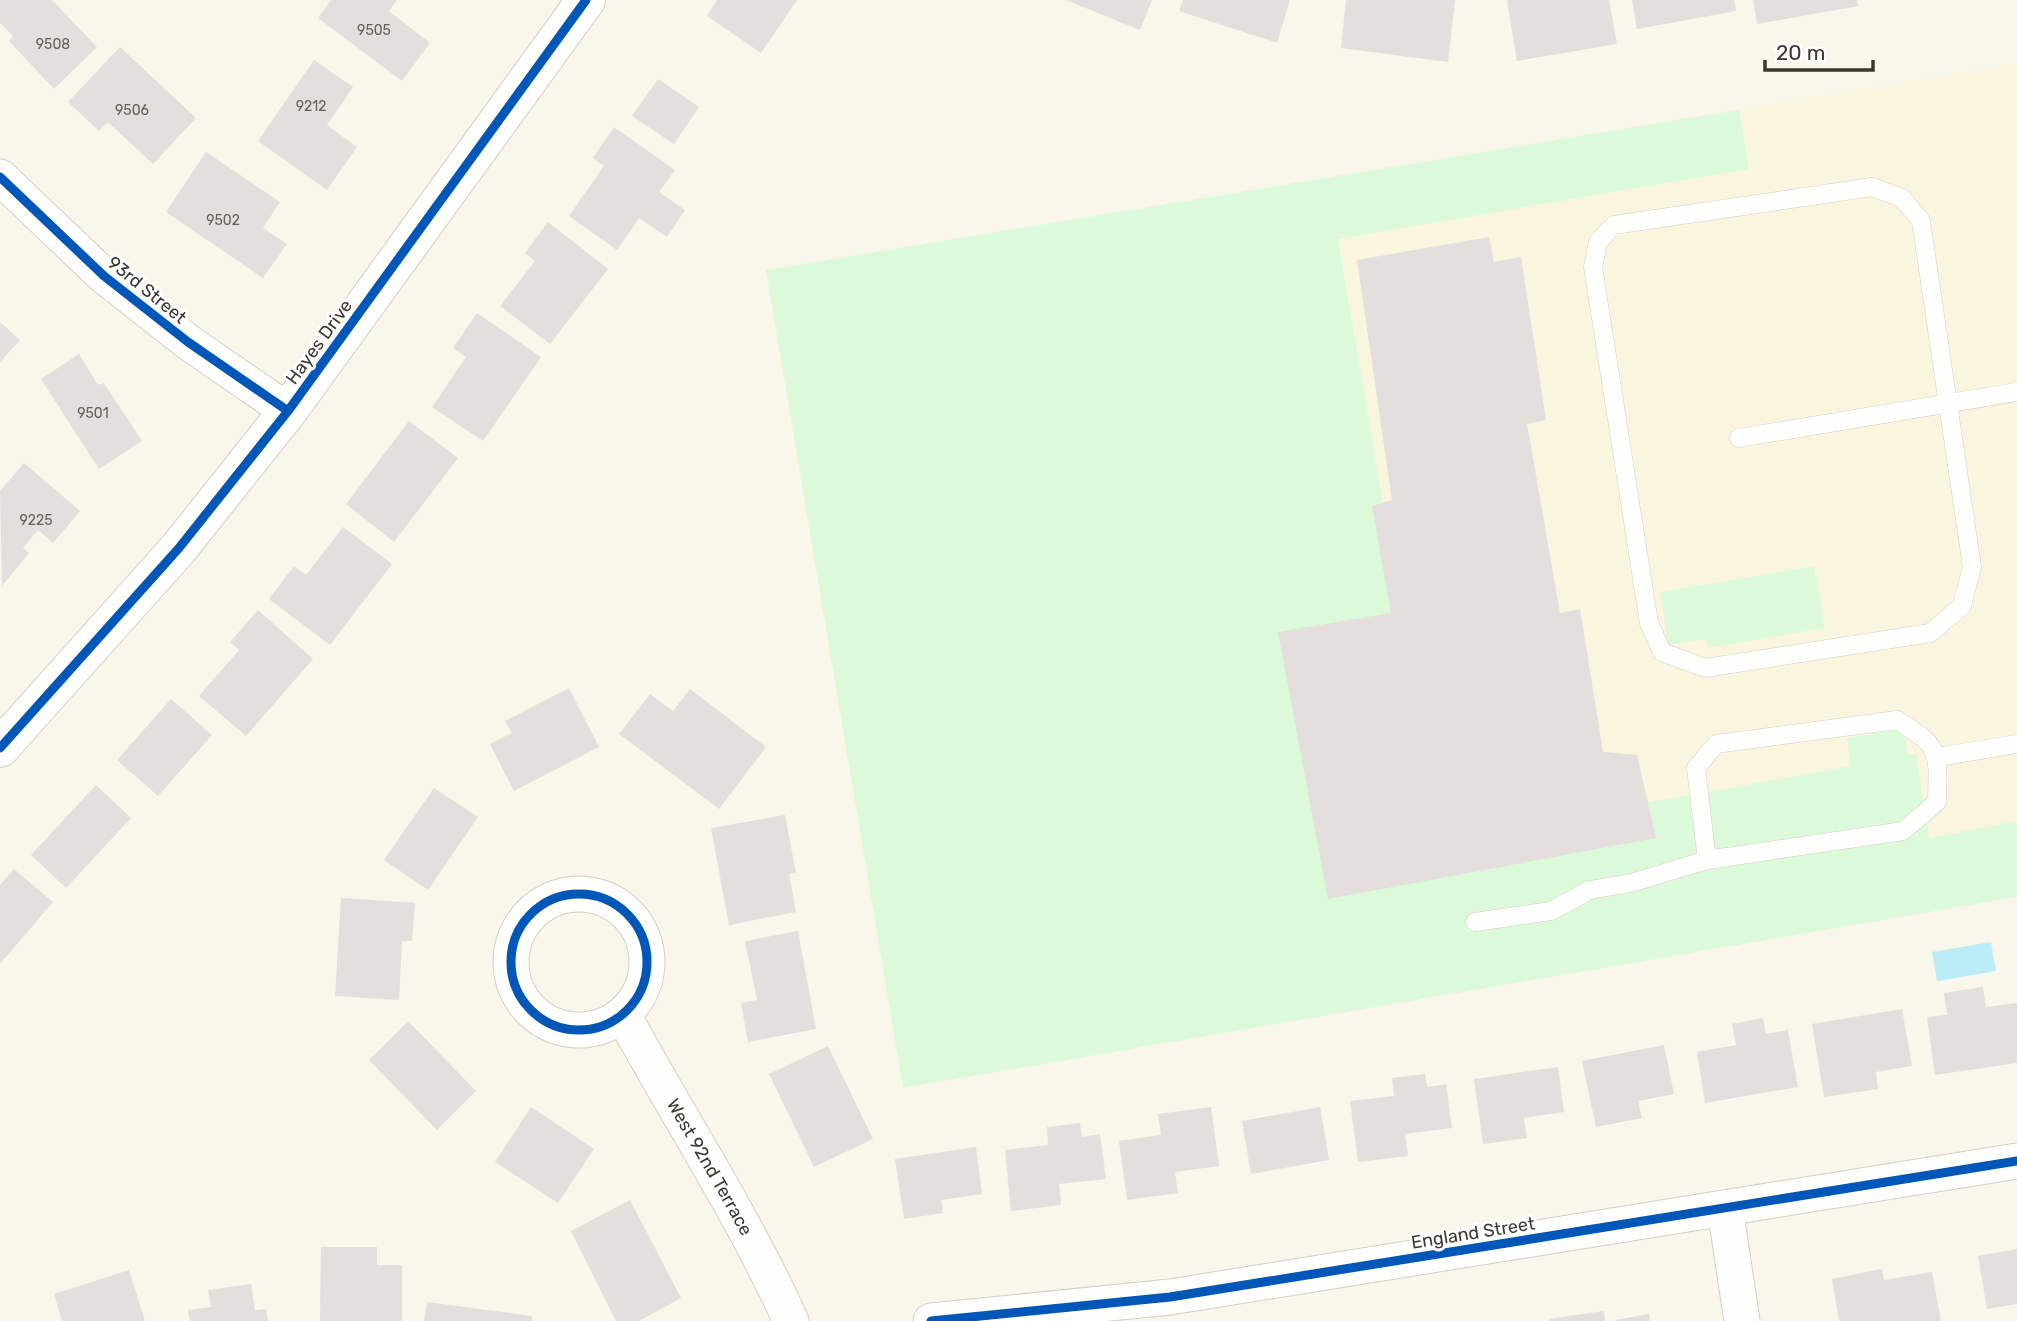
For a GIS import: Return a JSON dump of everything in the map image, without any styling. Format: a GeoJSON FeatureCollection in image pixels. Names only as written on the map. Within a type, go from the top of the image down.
{"type":"FeatureCollection","features":[{"type":"Feature","properties":{"kind":"street","name":"Hayes Drive"},"geometry":{"type":"LineString","coordinates":[[0,748],[179,548],[288,411],[575,4]]}},
{"type":"Feature","properties":{"kind":"street","name":"93rd Street"},"geometry":{"type":"LineString","coordinates":[[0,177],[104,276],[188,342],[288,411]]}},
{"type":"Feature","properties":{"kind":"street","name":"West 92nd Terrace"},"geometry":{"type":"LineString","coordinates":[[623,1015],[674,1109],[764,1260],[791,1321]]}},
{"type":"Feature","properties":{"kind":"street","name":"England Street"},"geometry":{"type":"LineString","coordinates":[[931,1321],[1170,1297],[2017,1161]]}},
{"type":"Feature","properties":{"kind":"street"},"geometry":{"type":"LineString","coordinates":[[1725,1208],[1742,1321]]}},
{"type":"Feature","properties":{"kind":"lane"},"geometry":{"type":"LineString","coordinates":[[1872,187],[1902,198],[1921,221],[1950,403],[1972,568],[1962,606],[1930,633],[1705,668],[1662,652],[1649,623],[1592,267],[1598,242],[1614,225],[1872,187]]}},
{"type":"Feature","properties":{"kind":"lane"},"geometry":{"type":"LineString","coordinates":[[1739,438],[2017,392]]}},
{"type":"Feature","properties":{"kind":"lane"},"geometry":{"type":"LineString","coordinates":[[1475,922],[1551,911],[1590,890],[1631,883],[1707,860],[1903,831],[1937,802],[1938,757],[1922,736],[1897,720],[1716,744],[1696,768],[1707,860]]}},
{"type":"Feature","properties":{"kind":"lane"},"geometry":{"type":"LineString","coordinates":[[1938,757],[2017,744]]}},
{"type":"Feature","properties":{"kind":"shaded area"},"geometry":{"type":"Polygon","coordinates":[[[2017,63],[2017,897],[903,1088],[766,270],[2017,63]]]}},
{"type":"Feature","properties":{"kind":"green space"},"geometry":{"type":"Polygon","coordinates":[[[1739,110],[1749,169],[1338,239],[1439,835],[1669,799],[1850,766],[1847,738],[1903,729],[1908,755],[1916,754],[1929,838],[2017,821],[2017,897],[903,1088],[766,270],[1739,110]]]}},
{"type":"Feature","properties":{"kind":"green space"},"geometry":{"type":"Polygon","coordinates":[[[1814,566],[1825,628],[1708,648],[1706,639],[1668,645],[1660,592],[1814,566]]]}},
{"type":"Feature","properties":{"kind":"water"},"geometry":{"type":"Polygon","coordinates":[[[1991,942],[1996,971],[1937,981],[1932,952],[1991,942]]]}},
{"type":"Feature","properties":{"kind":"building"},"geometry":{"type":"Polygon","coordinates":[[[0,0],[52,0],[97,47],[54,89],[9,41],[13,36],[0,23],[0,0]]]}},
{"type":"Feature","properties":{"kind":"building"},"geometry":{"type":"Polygon","coordinates":[[[331,0],[397,0],[389,11],[430,43],[402,81],[318,18],[331,0]]]}},
{"type":"Feature","properties":{"kind":"building"},"geometry":{"type":"Polygon","coordinates":[[[717,0],[797,0],[761,53],[707,16],[717,0]]]}},
{"type":"Feature","properties":{"kind":"building"},"geometry":{"type":"Polygon","coordinates":[[[1066,0],[1152,0],[1140,30],[1066,0]]]}},
{"type":"Feature","properties":{"kind":"building"},"geometry":{"type":"Polygon","coordinates":[[[1183,0],[1290,0],[1277,43],[1179,11],[1183,0]]]}},
{"type":"Feature","properties":{"kind":"building"},"geometry":{"type":"Polygon","coordinates":[[[1346,0],[1455,0],[1448,62],[1341,48],[1346,0]]]}},
{"type":"Feature","properties":{"kind":"building"},"geometry":{"type":"Polygon","coordinates":[[[1507,0],[1609,0],[1617,44],[1517,61],[1507,0]]]}},
{"type":"Feature","properties":{"kind":"building"},"geometry":{"type":"Polygon","coordinates":[[[1632,0],[1734,0],[1736,11],[1637,29],[1632,0]]]}},
{"type":"Feature","properties":{"kind":"building"},"geometry":{"type":"Polygon","coordinates":[[[1753,0],[1857,0],[1859,6],[1757,24],[1753,0]]]}},
{"type":"Feature","properties":{"kind":"building"},"geometry":{"type":"Polygon","coordinates":[[[120,47],[196,118],[153,164],[108,122],[99,131],[68,102],[120,47]]]}},
{"type":"Feature","properties":{"kind":"building"},"geometry":{"type":"Polygon","coordinates":[[[314,60],[353,87],[327,125],[357,147],[327,190],[258,141],[314,60]]]}},
{"type":"Feature","properties":{"kind":"building"},"geometry":{"type":"Polygon","coordinates":[[[658,79],[699,107],[674,144],[632,116],[658,79]]]}},
{"type":"Feature","properties":{"kind":"building"},"geometry":{"type":"Polygon","coordinates":[[[614,127],[675,170],[659,192],[685,210],[667,237],[639,218],[617,250],[569,216],[604,166],[593,158],[614,127]]]}},
{"type":"Feature","properties":{"kind":"building"},"geometry":{"type":"Polygon","coordinates":[[[206,152],[280,202],[263,228],[287,244],[263,278],[166,212],[206,152]]]}},
{"type":"Feature","properties":{"kind":"building"},"geometry":{"type":"Polygon","coordinates":[[[548,222],[608,269],[550,344],[500,306],[535,261],[525,253],[548,222]]]}},
{"type":"Feature","properties":{"kind":"building"},"geometry":{"type":"Polygon","coordinates":[[[1489,237],[1494,262],[1521,257],[1546,420],[1527,424],[1560,613],[1580,609],[1603,752],[1637,755],[1656,838],[1328,899],[1278,632],[1391,613],[1372,506],[1392,500],[1357,260],[1489,237]]]}},
{"type":"Feature","properties":{"kind":"building"},"geometry":{"type":"Polygon","coordinates":[[[477,313],[541,357],[483,441],[432,407],[466,357],[453,348],[477,313]]]}},
{"type":"Feature","properties":{"kind":"building"},"geometry":{"type":"Polygon","coordinates":[[[0,322],[20,340],[0,362],[0,322]]]}},
{"type":"Feature","properties":{"kind":"building"},"geometry":{"type":"Polygon","coordinates":[[[79,354],[98,385],[104,383],[142,441],[99,469],[41,379],[79,354]]]}},
{"type":"Feature","properties":{"kind":"building"},"geometry":{"type":"Polygon","coordinates":[[[409,421],[458,458],[394,542],[346,504],[409,421]]]}},
{"type":"Feature","properties":{"kind":"building"},"geometry":{"type":"Polygon","coordinates":[[[24,463],[80,511],[53,543],[38,530],[23,548],[29,553],[2,586],[0,491],[24,463]]]}},
{"type":"Feature","properties":{"kind":"building"},"geometry":{"type":"Polygon","coordinates":[[[343,527],[392,564],[330,645],[269,599],[294,566],[306,575],[343,527]]]}},
{"type":"Feature","properties":{"kind":"building"},"geometry":{"type":"Polygon","coordinates":[[[258,610],[313,659],[246,736],[199,696],[239,650],[230,642],[258,610]]]}},
{"type":"Feature","properties":{"kind":"building"},"geometry":{"type":"Polygon","coordinates":[[[569,688],[599,747],[514,791],[490,744],[512,733],[505,721],[569,688]]]}},
{"type":"Feature","properties":{"kind":"building"},"geometry":{"type":"Polygon","coordinates":[[[690,689],[766,747],[719,809],[619,734],[650,694],[673,711],[690,689]]]}},
{"type":"Feature","properties":{"kind":"building"},"geometry":{"type":"Polygon","coordinates":[[[171,699],[212,735],[158,796],[117,760],[171,699]]]}},
{"type":"Feature","properties":{"kind":"building"},"geometry":{"type":"Polygon","coordinates":[[[96,785],[131,818],[66,888],[31,855],[96,785]]]}},
{"type":"Feature","properties":{"kind":"building"},"geometry":{"type":"Polygon","coordinates":[[[434,788],[478,817],[428,890],[384,860],[434,788]]]}},
{"type":"Feature","properties":{"kind":"building"},"geometry":{"type":"Polygon","coordinates":[[[785,815],[796,873],[789,874],[796,912],[729,925],[711,828],[785,815]]]}},
{"type":"Feature","properties":{"kind":"building"},"geometry":{"type":"Polygon","coordinates":[[[14,869],[53,902],[0,964],[0,885],[14,869]]]}},
{"type":"Feature","properties":{"kind":"building"},"geometry":{"type":"Polygon","coordinates":[[[341,898],[415,903],[412,941],[402,941],[399,1000],[335,996],[341,898]]]}},
{"type":"Feature","properties":{"kind":"building"},"geometry":{"type":"Polygon","coordinates":[[[798,931],[816,1029],[748,1042],[741,1003],[757,1000],[745,941],[798,931]]]}},
{"type":"Feature","properties":{"kind":"building"},"geometry":{"type":"Polygon","coordinates":[[[1983,987],[1986,1007],[2017,1003],[2017,1063],[1935,1075],[1927,1017],[1947,1015],[1944,993],[1983,987]]]}},
{"type":"Feature","properties":{"kind":"building"},"geometry":{"type":"Polygon","coordinates":[[[1902,1009],[1912,1066],[1876,1072],[1878,1089],[1824,1097],[1812,1024],[1902,1009]]]}},
{"type":"Feature","properties":{"kind":"building"},"geometry":{"type":"Polygon","coordinates":[[[1763,1018],[1766,1034],[1788,1030],[1798,1087],[1705,1103],[1697,1052],[1736,1045],[1732,1024],[1763,1018]]]}},
{"type":"Feature","properties":{"kind":"building"},"geometry":{"type":"Polygon","coordinates":[[[408,1021],[476,1091],[437,1130],[369,1060],[408,1021]]]}},
{"type":"Feature","properties":{"kind":"building"},"geometry":{"type":"Polygon","coordinates":[[[1664,1045],[1674,1094],[1638,1101],[1642,1118],[1596,1127],[1582,1061],[1664,1045]]]}},
{"type":"Feature","properties":{"kind":"building"},"geometry":{"type":"Polygon","coordinates":[[[828,1046],[873,1139],[814,1167],[769,1074],[828,1046]]]}},
{"type":"Feature","properties":{"kind":"building"},"geometry":{"type":"Polygon","coordinates":[[[1558,1067],[1564,1112],[1524,1118],[1527,1138],[1483,1144],[1474,1079],[1558,1067]]]}},
{"type":"Feature","properties":{"kind":"building"},"geometry":{"type":"Polygon","coordinates":[[[1425,1074],[1427,1087],[1446,1084],[1452,1128],[1405,1134],[1408,1156],[1358,1162],[1350,1101],[1394,1096],[1392,1078],[1425,1074]]]}},
{"type":"Feature","properties":{"kind":"building"},"geometry":{"type":"Polygon","coordinates":[[[531,1107],[594,1149],[558,1203],[495,1162],[531,1107]]]}},
{"type":"Feature","properties":{"kind":"building"},"geometry":{"type":"Polygon","coordinates":[[[1211,1107],[1219,1166],[1175,1172],[1178,1193],[1127,1200],[1119,1141],[1161,1135],[1158,1114],[1211,1107]]]}},
{"type":"Feature","properties":{"kind":"building"},"geometry":{"type":"Polygon","coordinates":[[[1320,1107],[1329,1160],[1251,1174],[1242,1121],[1320,1107]]]}},
{"type":"Feature","properties":{"kind":"building"},"geometry":{"type":"Polygon","coordinates":[[[1080,1123],[1082,1137],[1100,1134],[1106,1179],[1059,1184],[1061,1205],[1011,1211],[1005,1150],[1048,1145],[1047,1127],[1080,1123]]]}},
{"type":"Feature","properties":{"kind":"building"},"geometry":{"type":"Polygon","coordinates":[[[976,1147],[982,1194],[941,1200],[943,1213],[904,1219],[895,1159],[976,1147]]]}},
{"type":"Feature","properties":{"kind":"building"},"geometry":{"type":"Polygon","coordinates":[[[630,1200],[681,1298],[639,1321],[616,1321],[571,1231],[630,1200]]]}},
{"type":"Feature","properties":{"kind":"building"},"geometry":{"type":"Polygon","coordinates":[[[321,1247],[377,1247],[377,1265],[402,1265],[402,1321],[320,1321],[321,1247]]]}},
{"type":"Feature","properties":{"kind":"building"},"geometry":{"type":"Polygon","coordinates":[[[2017,1249],[2017,1304],[1987,1309],[1978,1256],[2017,1249]]]}},
{"type":"Feature","properties":{"kind":"building"},"geometry":{"type":"Polygon","coordinates":[[[1882,1269],[1884,1280],[1932,1272],[1941,1321],[1839,1321],[1832,1279],[1882,1269]]]}},
{"type":"Feature","properties":{"kind":"building"},"geometry":{"type":"Polygon","coordinates":[[[129,1270],[145,1321],[62,1321],[54,1294],[129,1270]]]}},
{"type":"Feature","properties":{"kind":"building"},"geometry":{"type":"Polygon","coordinates":[[[251,1284],[255,1310],[266,1309],[268,1321],[190,1321],[188,1310],[211,1307],[208,1290],[251,1284]]]}},
{"type":"Feature","properties":{"kind":"building"},"geometry":{"type":"Polygon","coordinates":[[[427,1302],[532,1316],[532,1321],[424,1321],[427,1302]]]}},
{"type":"Feature","properties":{"kind":"building"},"geometry":{"type":"Polygon","coordinates":[[[1604,1311],[1605,1321],[1549,1321],[1549,1319],[1604,1311]]]}},
{"type":"Feature","properties":{"kind":"building"},"geometry":{"type":"Polygon","coordinates":[[[1649,1314],[1650,1321],[1615,1321],[1615,1320],[1649,1314]]]}},
{"type":"Feature","properties":{"kind":"cycle path"},"geometry":{"type":"LineString","coordinates":[[0,748],[179,548],[288,411],[586,0]]}},
{"type":"Feature","properties":{"kind":"cycle path"},"geometry":{"type":"LineString","coordinates":[[0,177],[104,276],[188,342],[288,411]]}},
{"type":"Feature","properties":{"kind":"cycle path"},"geometry":{"type":"LineString","coordinates":[[579,894],[605,899],[627,914],[642,936],[647,962],[642,988],[627,1010],[605,1025],[579,1030],[553,1025],[531,1010],[516,988],[511,962],[516,936],[531,914],[553,899],[579,894]]}},
{"type":"Feature","properties":{"kind":"cycle path"},"geometry":{"type":"LineString","coordinates":[[931,1321],[1170,1297],[2017,1161]]}}]}
